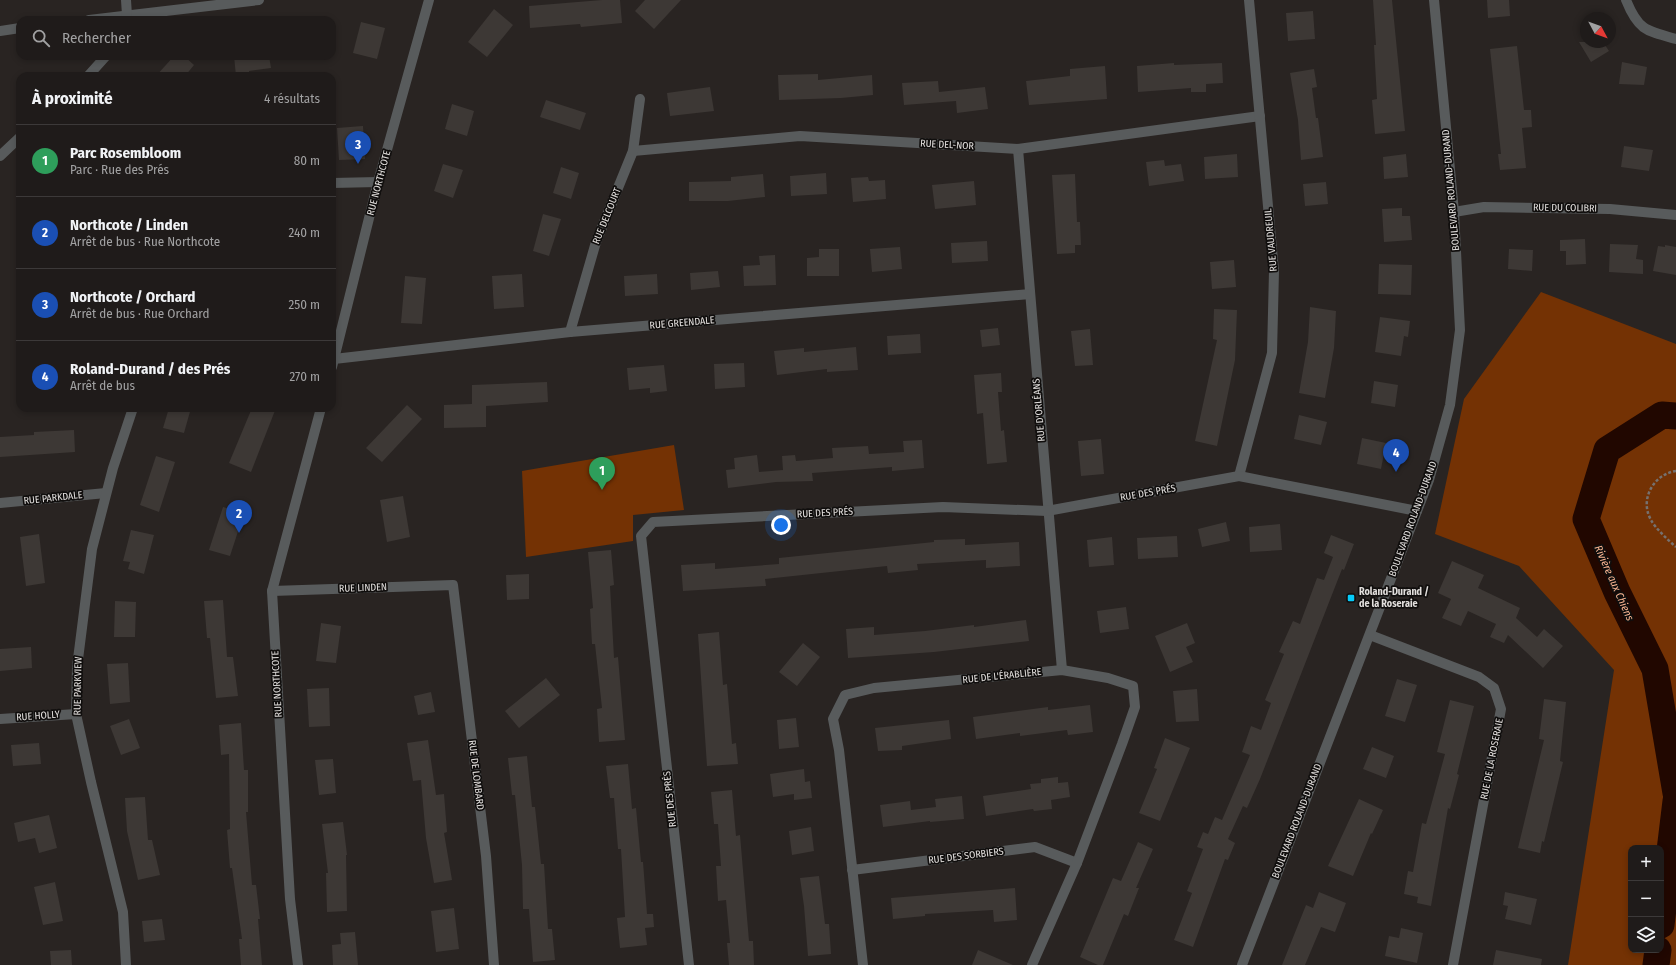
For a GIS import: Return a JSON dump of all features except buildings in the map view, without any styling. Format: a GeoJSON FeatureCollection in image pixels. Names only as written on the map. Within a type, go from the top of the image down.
{"type":"FeatureCollection","features":[{"type":"Feature","properties":{"kind":"street"},"geometry":{"type":"LineString","coordinates":[[126,0],[126,16]]}},
{"type":"Feature","properties":{"kind":"street"},"geometry":{"type":"LineString","coordinates":[[141,16],[259,0]]}},
{"type":"Feature","properties":{"kind":"street","name":"RUE NORTHCOTE"},"geometry":{"type":"LineString","coordinates":[[336,351],[378,182],[430,0]]}},
{"type":"Feature","properties":{"kind":"street","name":"RUE VAUDREUIL"},"geometry":{"type":"LineString","coordinates":[[1239,476],[1272,353],[1274,271],[1249,0]]}},
{"type":"Feature","properties":{"kind":"street","name":"BOULEVARD ROLAND-DURAND"},"geometry":{"type":"LineString","coordinates":[[1242,965],[1429,480],[1450,406],[1460,330],[1454,212],[1434,0]]}},
{"type":"Feature","properties":{"kind":"street"},"geometry":{"type":"LineString","coordinates":[[1626,0],[1633,18],[1651,32],[1676,39]]}},
{"type":"Feature","properties":{"kind":"street"},"geometry":{"type":"LineString","coordinates":[[0,31],[16,29]]}},
{"type":"Feature","properties":{"kind":"street"},"geometry":{"type":"LineString","coordinates":[[92,72],[102,60]]}},
{"type":"Feature","properties":{"kind":"street","name":"RUE DELCOURT"},"geometry":{"type":"LineString","coordinates":[[570,332],[596,242],[633,151],[640,99]]}},
{"type":"Feature","properties":{"kind":"street","name":"RUE DEL-NOR"},"geometry":{"type":"LineString","coordinates":[[633,151],[800,136],[1018,149],[1260,116]]}},
{"type":"Feature","properties":{"kind":"street"},"geometry":{"type":"LineString","coordinates":[[0,156],[16,142]]}},
{"type":"Feature","properties":{"kind":"street","name":"RUE D'ORLÉANS"},"geometry":{"type":"LineString","coordinates":[[1018,149],[1047,511],[1062,670]]}},
{"type":"Feature","properties":{"kind":"street"},"geometry":{"type":"LineString","coordinates":[[336,183],[378,182]]}},
{"type":"Feature","properties":{"kind":"street","name":"RUE DU COLIBRI"},"geometry":{"type":"LineString","coordinates":[[1454,212],[1492,207],[1610,209],[1676,215]]}},
{"type":"Feature","properties":{"kind":"street","name":"RUE GREENDALE"},"geometry":{"type":"LineString","coordinates":[[336,363],[570,332],[1030,294]]}},
{"type":"Feature","properties":{"kind":"street","name":"RUE PARKVIEW"},"geometry":{"type":"LineString","coordinates":[[126,965],[123,912],[76,714],[77,667],[92,549],[113,468],[132,412]]}},
{"type":"Feature","properties":{"kind":"street","name":"RUE NORTHCOTE"},"geometry":{"type":"LineString","coordinates":[[298,965],[290,899],[272,591],[320,412]]}},
{"type":"Feature","properties":{"kind":"street","name":"RUE DES PRÉS"},"geometry":{"type":"LineString","coordinates":[[689,965],[641,536],[653,522],[943,507],[1047,511],[1239,476],[1417,511]]}},
{"type":"Feature","properties":{"kind":"street","name":"RUE PARKDALE"},"geometry":{"type":"LineString","coordinates":[[0,503],[106,493]]}},
{"type":"Feature","properties":{"kind":"street","name":"RUE LINDEN"},"geometry":{"type":"LineString","coordinates":[[272,591],[453,585]]}},
{"type":"Feature","properties":{"kind":"street","name":"RUE DE LOMBARD"},"geometry":{"type":"LineString","coordinates":[[453,585],[486,856],[494,965]]}},
{"type":"Feature","properties":{"kind":"street","name":"RUE DE LA ROSERAIE"},"geometry":{"type":"LineString","coordinates":[[1370,635],[1479,677],[1494,688],[1501,709],[1452,965]]}},
{"type":"Feature","properties":{"kind":"street","name":"RUE DE L'ÉRABLIÈRE"},"geometry":{"type":"LineString","coordinates":[[863,965],[839,750],[834,719],[845,695],[874,688],[1062,670],[1108,678],[1133,686],[1135,707],[1077,863],[1032,965]]}},
{"type":"Feature","properties":{"kind":"street","name":"RUE HOLLY"},"geometry":{"type":"LineString","coordinates":[[0,719],[76,714]]}},
{"type":"Feature","properties":{"kind":"street","name":"RUE DES SORBIERS"},"geometry":{"type":"LineString","coordinates":[[852,870],[1035,847],[1077,863]]}},
{"type":"Feature","properties":{"kind":"path"},"geometry":{"type":"LineString","coordinates":[[1676,471],[1665,472],[1651,486],[1646,502],[1651,519],[1676,547]]}},
{"type":"Feature","properties":{"kind":"shaded area"},"geometry":{"type":"Polygon","coordinates":[[[1541,292],[1676,344],[1676,965],[1568,965],[1614,670],[1519,566],[1435,534],[1464,399],[1541,292]]]}},
{"type":"Feature","properties":{"kind":"shaded area"},"geometry":{"type":"Polygon","coordinates":[[[674,445],[684,510],[633,515],[633,541],[526,557],[522,471],[674,445]]]}},
{"type":"Feature","properties":{"kind":"waterway","name":"Rivière aux Chiens"},"geometry":{"type":"LineString","coordinates":[[1676,416],[1662,415],[1607,450],[1586,519],[1617,592],[1655,669],[1676,793]]}},
{"type":"Feature","properties":{"kind":"waterway","name":"Rivière aux Chiens"},"geometry":{"type":"LineString","coordinates":[[1662,917],[1676,801]]}},
{"type":"Feature","properties":{"kind":"waterway","name":"Rivière aux Chiens"},"geometry":{"type":"LineString","coordinates":[[1656,965],[1658,953]]}},
{"type":"Feature","properties":{"kind":"place","name":"Northcote / Orchard"},"geometry":{"type":"Point","coordinates":[358,164]}},
{"type":"Feature","properties":{"kind":"place","name":"Roland-Durand / des Prés"},"geometry":{"type":"Point","coordinates":[1396,472]}},
{"type":"Feature","properties":{"kind":"place","name":"Parc Rosembloom"},"geometry":{"type":"Point","coordinates":[602,490]}},
{"type":"Feature","properties":{"kind":"place","name":"Northcote / Linden"},"geometry":{"type":"Point","coordinates":[239,533]}},
{"type":"Feature","properties":{"kind":"place","name":"Roland-Durand / de la Roseraie"},"geometry":{"type":"Point","coordinates":[1351,598]}}]}
